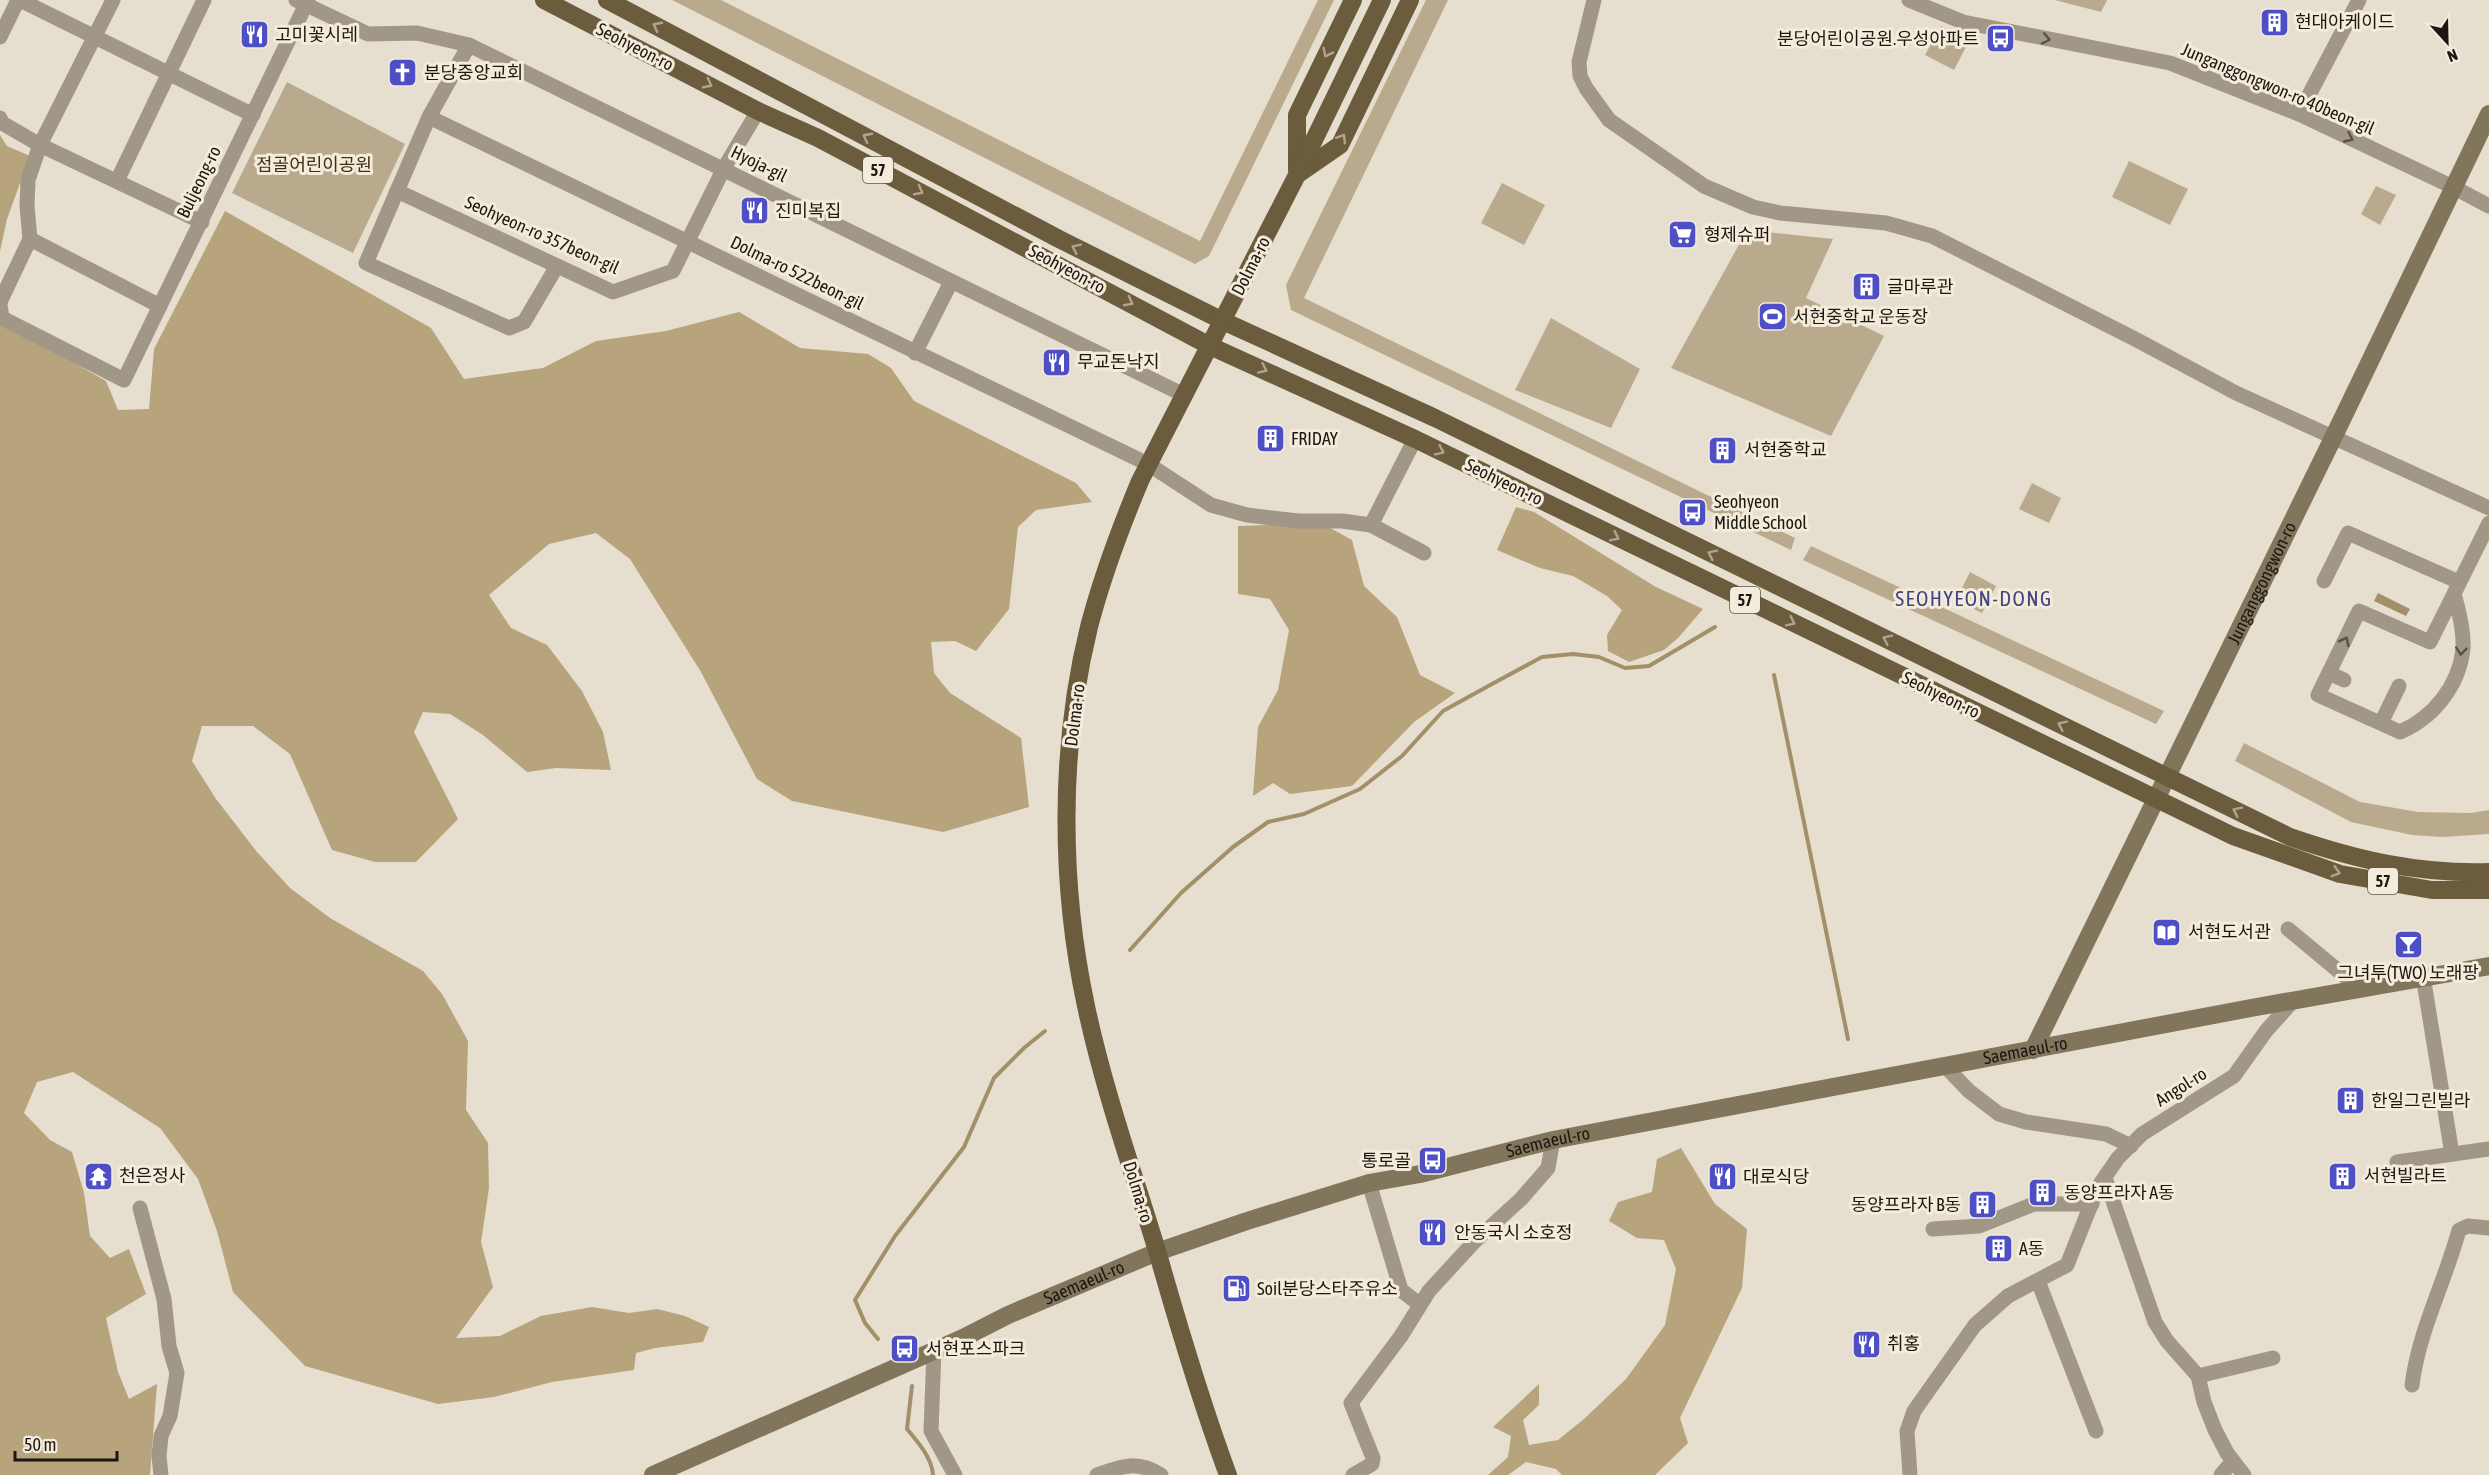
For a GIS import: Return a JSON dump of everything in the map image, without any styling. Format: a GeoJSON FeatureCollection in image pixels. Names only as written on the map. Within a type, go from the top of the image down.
{"type":"FeatureCollection","features":[{"type":"Feature","properties":{"kind":"main road","name":"Seohyeon-ro"},"geometry":{"type":"LineString","coordinates":[[544,0],[758,111],[828,143],[1210,346],[1416,439],[2233,836],[2340,874],[2432,890],[2489,890]]}},
{"type":"Feature","properties":{"kind":"main road","name":"Seohyeon-ro"},"geometry":{"type":"LineString","coordinates":[[607,0],[1059,239],[1223,321],[1424,413],[2290,837],[2341,855],[2387,866],[2423,870],[2489,872]]}},
{"type":"Feature","properties":{"kind":"main road"},"geometry":{"type":"LineString","coordinates":[[1297,175],[1297,115],[1353,0]]}},
{"type":"Feature","properties":{"kind":"main road","name":"Dolma-ro"},"geometry":{"type":"LineString","coordinates":[[1228,1475],[1194,1382],[1157,1252],[1117,1127],[1086,1006],[1074,941],[1068,870],[1066,823],[1073,728],[1088,630],[1119,533],[1148,464],[1297,175],[1382,0]]}},
{"type":"Feature","properties":{"kind":"main road"},"geometry":{"type":"LineString","coordinates":[[1297,175],[1340,145],[1410,0]]}},
{"type":"Feature","properties":{"kind":"street"},"geometry":{"type":"LineString","coordinates":[[0,37],[19,0],[254,115]]}},
{"type":"Feature","properties":{"kind":"street"},"geometry":{"type":"LineString","coordinates":[[1,309],[30,239],[27,206],[28,180],[40,145],[113,0]]}},
{"type":"Feature","properties":{"kind":"street"},"geometry":{"type":"LineString","coordinates":[[117,182],[204,0]]}},
{"type":"Feature","properties":{"kind":"street"},"geometry":{"type":"LineString","coordinates":[[1594,0],[1579,62],[1586,88],[1609,120],[1704,186],[1753,207],[1780,213],[1886,223],[1932,236],[2236,393],[2489,508]]}},
{"type":"Feature","properties":{"kind":"street","name":"Junganggongwon-ro 40beon-gil"},"geometry":{"type":"LineString","coordinates":[[1909,0],[1963,22],[2170,63],[2299,114],[2489,206]]}},
{"type":"Feature","properties":{"kind":"street"},"geometry":{"type":"LineString","coordinates":[[2299,114],[2359,0]]}},
{"type":"Feature","properties":{"kind":"street","name":"Hyoja-gil"},"geometry":{"type":"LineString","coordinates":[[303,2],[368,34],[417,33],[470,45],[1184,395]]}},
{"type":"Feature","properties":{"kind":"street","name":"Buljeong-ro"},"geometry":{"type":"LineString","coordinates":[[1,309],[124,380],[254,115],[303,2]]}},
{"type":"Feature","properties":{"kind":"street"},"geometry":{"type":"LineString","coordinates":[[470,45],[429,117],[366,263],[509,328],[524,322],[557,266]]}},
{"type":"Feature","properties":{"kind":"street","name":"Seohyeon-ro 357beon-gil"},"geometry":{"type":"LineString","coordinates":[[398,191],[613,292],[673,271],[724,168],[758,111]]}},
{"type":"Feature","properties":{"kind":"street","name":"Junganggongwon-ro"},"geometry":{"type":"LineString","coordinates":[[2033,1050],[2489,114]]}},
{"type":"Feature","properties":{"kind":"street","name":"Dolma-ro 522beon-gil"},"geometry":{"type":"LineString","coordinates":[[429,117],[1148,464],[1211,505],[1247,515],[1298,521],[1342,521],[1371,525]]}},
{"type":"Feature","properties":{"kind":"street"},"geometry":{"type":"LineString","coordinates":[[0,118],[2,123],[40,145],[202,222]]}},
{"type":"Feature","properties":{"kind":"street"},"geometry":{"type":"LineString","coordinates":[[30,239],[160,306]]}},
{"type":"Feature","properties":{"kind":"street"},"geometry":{"type":"LineString","coordinates":[[915,353],[951,282]]}},
{"type":"Feature","properties":{"kind":"street"},"geometry":{"type":"LineString","coordinates":[[1416,439],[1371,525],[1424,553]]}},
{"type":"Feature","properties":{"kind":"street"},"geometry":{"type":"LineString","coordinates":[[2457,588],[2463,650],[2452,684],[2442,700],[2420,723],[2400,732],[2318,695],[2359,611],[2430,642],[2489,523]]}},
{"type":"Feature","properties":{"kind":"street"},"geometry":{"type":"LineString","coordinates":[[2324,581],[2348,533],[2457,588]]}},
{"type":"Feature","properties":{"kind":"street"},"geometry":{"type":"LineString","coordinates":[[2329,673],[2344,680]]}},
{"type":"Feature","properties":{"kind":"street"},"geometry":{"type":"LineString","coordinates":[[2381,723],[2399,686]]}},
{"type":"Feature","properties":{"kind":"street"},"geometry":{"type":"LineString","coordinates":[[2288,929],[2360,988]]}},
{"type":"Feature","properties":{"kind":"street","name":"Saemaeul-ro"},"geometry":{"type":"LineString","coordinates":[[653,1475],[1008,1315],[1157,1252],[1246,1221],[1369,1183],[1420,1174],[1553,1140],[2423,976],[2489,966]]}},
{"type":"Feature","properties":{"kind":"street"},"geometry":{"type":"LineString","coordinates":[[2423,976],[2452,1154]]}},
{"type":"Feature","properties":{"kind":"street","name":"Angol-ro"},"geometry":{"type":"LineString","coordinates":[[1910,1475],[1907,1431],[1914,1411],[1975,1325],[2008,1296],[2067,1265],[2098,1188],[2131,1146],[2142,1134],[2234,1076],[2266,1031],[2292,1002]]}},
{"type":"Feature","properties":{"kind":"street"},"geometry":{"type":"LineString","coordinates":[[1945,1066],[1968,1091],[1999,1114],[2026,1122],[2106,1134],[2131,1146]]}},
{"type":"Feature","properties":{"kind":"street"},"geometry":{"type":"LineString","coordinates":[[1353,1475],[1372,1464],[1373,1458],[1351,1403],[1401,1336],[1419,1304],[1474,1242],[1521,1199],[1548,1168],[1553,1140]]}},
{"type":"Feature","properties":{"kind":"street"},"geometry":{"type":"LineString","coordinates":[[2397,1162],[2489,1149]]}},
{"type":"Feature","properties":{"kind":"street"},"geometry":{"type":"LineString","coordinates":[[2105,1178],[2155,1322],[2167,1341],[2198,1376],[2204,1402],[2215,1430],[2244,1475]]}},
{"type":"Feature","properties":{"kind":"street"},"geometry":{"type":"LineString","coordinates":[[1369,1183],[1401,1290],[1419,1304]]}},
{"type":"Feature","properties":{"kind":"street"},"geometry":{"type":"LineString","coordinates":[[1933,1229],[1979,1226],[2034,1204],[2092,1203]]}},
{"type":"Feature","properties":{"kind":"street"},"geometry":{"type":"LineString","coordinates":[[140,1208],[165,1299],[169,1346],[177,1373],[172,1405],[161,1436],[159,1456],[161,1475]]}},
{"type":"Feature","properties":{"kind":"street"},"geometry":{"type":"LineString","coordinates":[[2412,1385],[2429,1315],[2444,1280],[2459,1230],[2468,1226],[2488,1228]]}},
{"type":"Feature","properties":{"kind":"street"},"geometry":{"type":"LineString","coordinates":[[2038,1281],[2096,1431]]}},
{"type":"Feature","properties":{"kind":"street"},"geometry":{"type":"LineString","coordinates":[[934,1350],[931,1431],[955,1475]]}},
{"type":"Feature","properties":{"kind":"street"},"geometry":{"type":"LineString","coordinates":[[2198,1376],[2273,1358]]}},
{"type":"Feature","properties":{"kind":"street"},"geometry":{"type":"LineString","coordinates":[[2221,1475],[2233,1461]]}},
{"type":"Feature","properties":{"kind":"street"},"geometry":{"type":"LineString","coordinates":[[1097,1475],[1125,1464],[1145,1467],[1161,1475]]}},
{"type":"Feature","properties":{"kind":"green space"},"geometry":{"type":"Polygon","coordinates":[[[672,0],[721,0],[1200,241],[1318,0],[1334,0],[1209,256],[1195,264],[672,0]]]}},
{"type":"Feature","properties":{"kind":"green space"},"geometry":{"type":"Polygon","coordinates":[[[1426,0],[1448,0],[1304,298],[1795,538],[1791,550],[1291,310],[1286,285],[1426,0]]]}},
{"type":"Feature","properties":{"kind":"green space"},"geometry":{"type":"Polygon","coordinates":[[[2055,0],[2107,0],[2101,12],[2055,0]]]}},
{"type":"Feature","properties":{"kind":"green space"},"geometry":{"type":"Polygon","coordinates":[[[1941,26],[1969,41],[1954,70],[1925,55],[1941,26]]]}},
{"type":"Feature","properties":{"kind":"green space","name":"점골어린이공원"},"geometry":{"type":"Polygon","coordinates":[[[287,82],[405,144],[353,253],[232,193],[287,82]]]}},
{"type":"Feature","properties":{"kind":"green space"},"geometry":{"type":"Polygon","coordinates":[[[2129,161],[2188,189],[2170,225],[2112,197],[2129,161]]]}},
{"type":"Feature","properties":{"kind":"green space"},"geometry":{"type":"Polygon","coordinates":[[[1502,183],[1545,205],[1524,245],[1481,223],[1502,183]]]}},
{"type":"Feature","properties":{"kind":"green space"},"geometry":{"type":"Polygon","coordinates":[[[2376,186],[2396,195],[2380,225],[2361,214],[2376,186]]]}},
{"type":"Feature","properties":{"kind":"green space","name":"서현중학교 운동장"},"geometry":{"type":"Polygon","coordinates":[[[1747,230],[1833,239],[1806,298],[1884,336],[1831,436],[1671,368],[1747,230]]]}},
{"type":"Feature","properties":{"kind":"green space"},"geometry":{"type":"Polygon","coordinates":[[[1551,318],[1640,369],[1611,428],[1515,390],[1551,318]]]}},
{"type":"Feature","properties":{"kind":"green space"},"geometry":{"type":"Polygon","coordinates":[[[2032,483],[2061,498],[2049,523],[2019,509],[2032,483]]]}},
{"type":"Feature","properties":{"kind":"green space"},"geometry":{"type":"Polygon","coordinates":[[[1811,546],[2164,711],[2156,724],[1803,560],[1811,546]]]}},
{"type":"Feature","properties":{"kind":"green space"},"geometry":{"type":"Polygon","coordinates":[[[1970,572],[1996,586],[1982,613],[1956,600],[1970,572]]]}},
{"type":"Feature","properties":{"kind":"green space"},"geometry":{"type":"Polygon","coordinates":[[[2244,743],[2360,802],[2418,812],[2471,813],[2489,810],[2489,834],[2442,837],[2412,835],[2351,822],[2235,761],[2244,743]]]}},
{"type":"Feature","properties":{"kind":"shaded area"},"geometry":{"type":"Polygon","coordinates":[[[0,135],[7,146],[30,156],[7,219],[0,251],[0,135]]]}},
{"type":"Feature","properties":{"kind":"shaded area"},"geometry":{"type":"Polygon","coordinates":[[[225,211],[431,328],[464,379],[543,368],[596,341],[666,331],[739,312],[800,348],[868,354],[891,368],[914,401],[1076,483],[1092,502],[1036,510],[1018,527],[1009,609],[976,651],[955,641],[931,642],[934,673],[950,693],[1021,738],[1029,807],[943,832],[792,801],[757,779],[701,672],[630,559],[596,533],[549,544],[489,595],[511,628],[547,645],[582,691],[603,732],[611,770],[556,768],[527,772],[483,735],[450,714],[423,712],[414,732],[458,819],[416,862],[375,862],[332,850],[290,754],[253,726],[202,726],[192,761],[216,799],[257,852],[290,888],[330,918],[423,971],[442,994],[468,1041],[466,1110],[488,1143],[489,1188],[481,1242],[493,1287],[456,1338],[500,1336],[541,1316],[592,1307],[629,1313],[657,1309],[685,1316],[709,1327],[703,1342],[655,1348],[636,1353],[634,1370],[552,1382],[494,1397],[438,1404],[305,1366],[233,1292],[217,1231],[198,1179],[160,1128],[73,1072],[37,1082],[24,1113],[50,1140],[72,1152],[84,1193],[90,1236],[110,1258],[129,1249],[146,1294],[106,1318],[118,1372],[129,1399],[157,1384],[150,1475],[0,1475],[0,321],[106,381],[118,410],[149,409],[154,349],[225,211]]]}},
{"type":"Feature","properties":{"kind":"shaded area"},"geometry":{"type":"Polygon","coordinates":[[[1516,507],[1534,512],[1656,587],[1703,609],[1679,637],[1664,650],[1629,662],[1608,651],[1607,635],[1622,610],[1607,596],[1573,576],[1540,568],[1497,550],[1516,507]]]}},
{"type":"Feature","properties":{"kind":"shaded area"},"geometry":{"type":"Polygon","coordinates":[[[1321,523],[1352,540],[1364,586],[1397,617],[1420,675],[1455,693],[1414,722],[1352,786],[1290,794],[1273,783],[1253,796],[1258,727],[1278,690],[1289,630],[1270,599],[1238,594],[1238,526],[1321,523]]]}},
{"type":"Feature","properties":{"kind":"shaded area"},"geometry":{"type":"Polygon","coordinates":[[[2378,593],[2410,609],[2406,616],[2374,601],[2378,593]]]}},
{"type":"Feature","properties":{"kind":"shaded area"},"geometry":{"type":"Polygon","coordinates":[[[1681,1148],[1715,1204],[1747,1229],[1742,1288],[1680,1418],[1688,1443],[1655,1475],[1562,1475],[1556,1469],[1526,1462],[1508,1475],[1488,1475],[1508,1457],[1511,1436],[1493,1427],[1539,1384],[1539,1405],[1523,1420],[1529,1445],[1558,1440],[1584,1419],[1626,1379],[1665,1325],[1676,1269],[1664,1240],[1637,1238],[1609,1221],[1618,1202],[1652,1192],[1657,1159],[1681,1148]]]}},
{"type":"Feature","properties":{"kind":"waterway"},"geometry":{"type":"LineString","coordinates":[[1130,950],[1181,893],[1233,847],[1268,822],[1304,814],[1360,789],[1402,756],[1443,711],[1542,657],[1573,654],[1599,657],[1625,668],[1649,666],[1715,627]]}},
{"type":"Feature","properties":{"kind":"waterway"},"geometry":{"type":"LineString","coordinates":[[1774,675],[1848,1039]]}},
{"type":"Feature","properties":{"kind":"waterway"},"geometry":{"type":"LineString","coordinates":[[878,1339],[865,1323],[855,1300],[895,1236],[964,1147],[994,1078],[1045,1031]]}},
{"type":"Feature","properties":{"kind":"waterway"},"geometry":{"type":"LineString","coordinates":[[912,1386],[907,1429],[927,1456],[933,1475]]}},
{"type":"Feature","properties":{"kind":"place","name":"현대아케이드"},"geometry":{"type":"Point","coordinates":[2274,22]}},
{"type":"Feature","properties":{"kind":"place","name":"고미꽃시레"},"geometry":{"type":"Point","coordinates":[254,35]}},
{"type":"Feature","properties":{"kind":"place","name":"분당어린이공원.우성아파트"},"geometry":{"type":"Point","coordinates":[2000,39]}},
{"type":"Feature","properties":{"kind":"place","name":"분당중앙교회"},"geometry":{"type":"Point","coordinates":[403,73]}},
{"type":"Feature","properties":{"kind":"place","name":"진미복집"},"geometry":{"type":"Point","coordinates":[754,211]}},
{"type":"Feature","properties":{"kind":"place","name":"형제슈퍼"},"geometry":{"type":"Point","coordinates":[1683,235]}},
{"type":"Feature","properties":{"kind":"place","name":"글마루관"},"geometry":{"type":"Point","coordinates":[1866,287]}},
{"type":"Feature","properties":{"kind":"place","name":"서현중학교 운동장"},"geometry":{"type":"Point","coordinates":[1772,317]}},
{"type":"Feature","properties":{"kind":"place","name":"무교돈낙지"},"geometry":{"type":"Point","coordinates":[1056,362]}},
{"type":"Feature","properties":{"kind":"place","name":"FRIDAY"},"geometry":{"type":"Point","coordinates":[1270,439]}},
{"type":"Feature","properties":{"kind":"place","name":"서현중학교"},"geometry":{"type":"Point","coordinates":[1723,450]}},
{"type":"Feature","properties":{"kind":"place","name":"Seohyeon Middle School"},"geometry":{"type":"Point","coordinates":[1693,512]}},
{"type":"Feature","properties":{"kind":"place","name":"서현도서관"},"geometry":{"type":"Point","coordinates":[2167,932]}},
{"type":"Feature","properties":{"kind":"place","name":"그녀투(TWO) 노래팡"},"geometry":{"type":"Point","coordinates":[2408,944]}},
{"type":"Feature","properties":{"kind":"place","name":"한일그린빌라"},"geometry":{"type":"Point","coordinates":[2350,1101]}},
{"type":"Feature","properties":{"kind":"place","name":"통로골"},"geometry":{"type":"Point","coordinates":[1432,1161]}},
{"type":"Feature","properties":{"kind":"place","name":"천은정사"},"geometry":{"type":"Point","coordinates":[98,1176]}},
{"type":"Feature","properties":{"kind":"place","name":"서현빌라트"},"geometry":{"type":"Point","coordinates":[2343,1176]}},
{"type":"Feature","properties":{"kind":"place","name":"대로식당"},"geometry":{"type":"Point","coordinates":[1722,1177]}},
{"type":"Feature","properties":{"kind":"place","name":"동양프라자 A동"},"geometry":{"type":"Point","coordinates":[2043,1193]}},
{"type":"Feature","properties":{"kind":"place","name":"동양프라자 B동"},"geometry":{"type":"Point","coordinates":[1982,1205]}},
{"type":"Feature","properties":{"kind":"place","name":"안동국시 소호정"},"geometry":{"type":"Point","coordinates":[1433,1233]}},
{"type":"Feature","properties":{"kind":"place","name":"A동"},"geometry":{"type":"Point","coordinates":[1998,1249]}},
{"type":"Feature","properties":{"kind":"place","name":"Soil분당스타주유소"},"geometry":{"type":"Point","coordinates":[1236,1289]}},
{"type":"Feature","properties":{"kind":"place","name":"취홍"},"geometry":{"type":"Point","coordinates":[1866,1344]}},
{"type":"Feature","properties":{"kind":"place","name":"서현포스파크"},"geometry":{"type":"Point","coordinates":[905,1349]}},
{"type":"Feature","properties":{"kind":"district","name":"SEOHYEON-DONG"},"geometry":{"type":"Point","coordinates":[1974,599]}}]}
